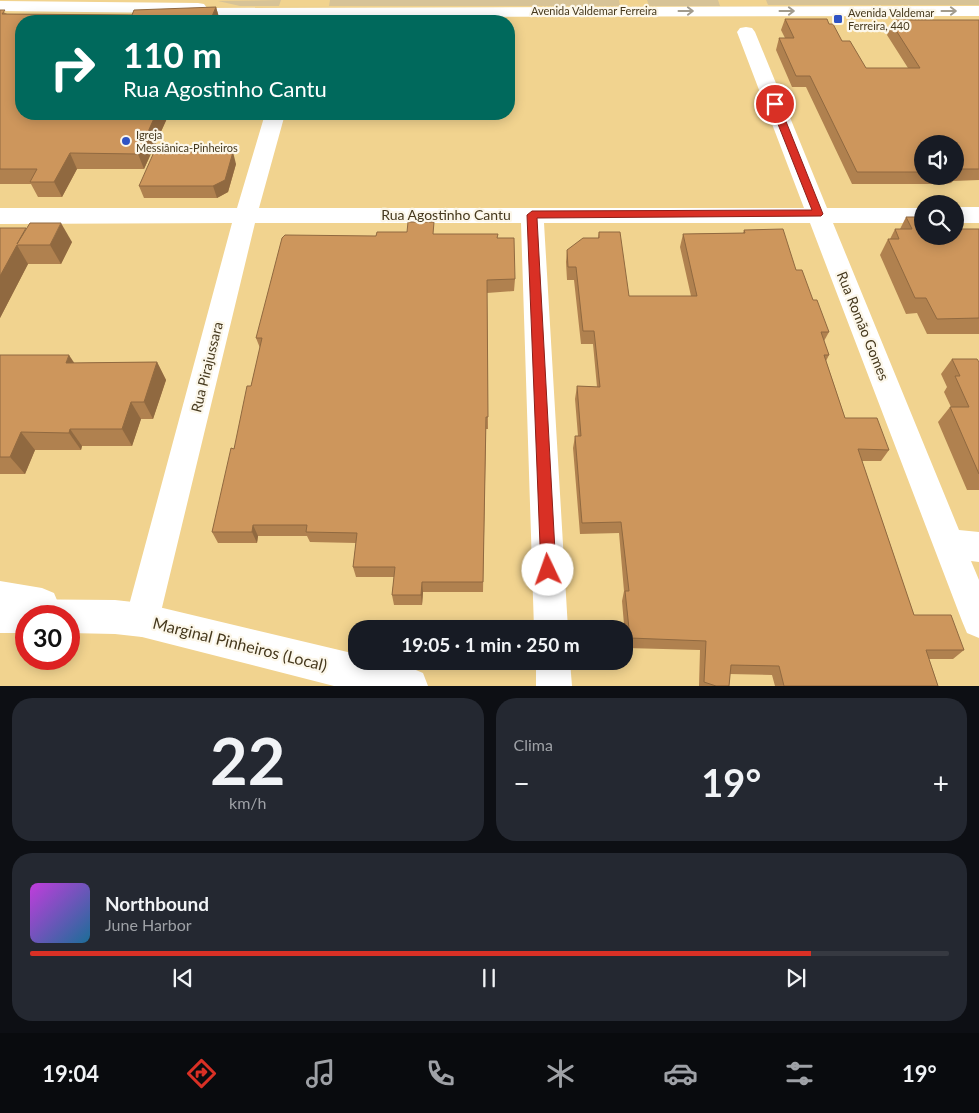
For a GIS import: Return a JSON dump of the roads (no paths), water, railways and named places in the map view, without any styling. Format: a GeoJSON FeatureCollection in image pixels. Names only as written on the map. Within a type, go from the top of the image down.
{"type":"FeatureCollection","features":[{"type":"Feature","properties":{"kind":"main road"},"geometry":{"type":"LineString","coordinates":[[0,6],[167,7],[248,12]]}},
{"type":"Feature","properties":{"kind":"main road","name":"Avenida Valdemar Ferreira"},"geometry":{"type":"LineString","coordinates":[[364,15],[635,6],[979,11]]}},
{"type":"Feature","properties":{"kind":"main road","name":"Avenida Valdemar Ferreira"},"geometry":{"type":"LineString","coordinates":[[62,15],[248,12],[282,15]]}},
{"type":"Feature","properties":{"kind":"main road","name":"Avenida Valdemar Ferreira"},"geometry":{"type":"LineString","coordinates":[[0,16],[15,16]]}},
{"type":"Feature","properties":{"kind":"main road"},"geometry":{"type":"LineString","coordinates":[[0,598],[129,619]]}},
{"type":"Feature","properties":{"kind":"main road"},"geometry":{"type":"LineString","coordinates":[[0,616],[15,616]]}},
{"type":"Feature","properties":{"kind":"main road","name":"Marginal Pinheiros (Local)"},"geometry":{"type":"LineString","coordinates":[[80,617],[129,619],[410,686]]}},
{"type":"Feature","properties":{"kind":"street","name":"Rua Romão Gomes"},"geometry":{"type":"LineString","coordinates":[[746,32],[979,621]]}},
{"type":"Feature","properties":{"kind":"street","name":"Rua Pirajussara"},"geometry":{"type":"LineString","coordinates":[[129,619],[273,120]]}},
{"type":"Feature","properties":{"kind":"street"},"geometry":{"type":"LineString","coordinates":[[532,215],[551,620]]}},
{"type":"Feature","properties":{"kind":"street","name":"Rua Agostinho Cantu"},"geometry":{"type":"LineString","coordinates":[[0,216],[914,215]]}},
{"type":"Feature","properties":{"kind":"street"},"geometry":{"type":"LineString","coordinates":[[964,215],[979,215]]}},
{"type":"Feature","properties":{"kind":"street"},"geometry":{"type":"LineString","coordinates":[[948,544],[979,547]]}},
{"type":"Feature","properties":{"kind":"street"},"geometry":{"type":"LineString","coordinates":[[553,670],[554,686]]}},
{"type":"Feature","properties":{"kind":"place","name":"Avenida Valdemar Ferreira, 440"},"geometry":{"type":"Point","coordinates":[838,19]}},
{"type":"Feature","properties":{"kind":"place","name":"Igreja Messiânica-Pinheiros"},"geometry":{"type":"Point","coordinates":[126,141]}}]}
